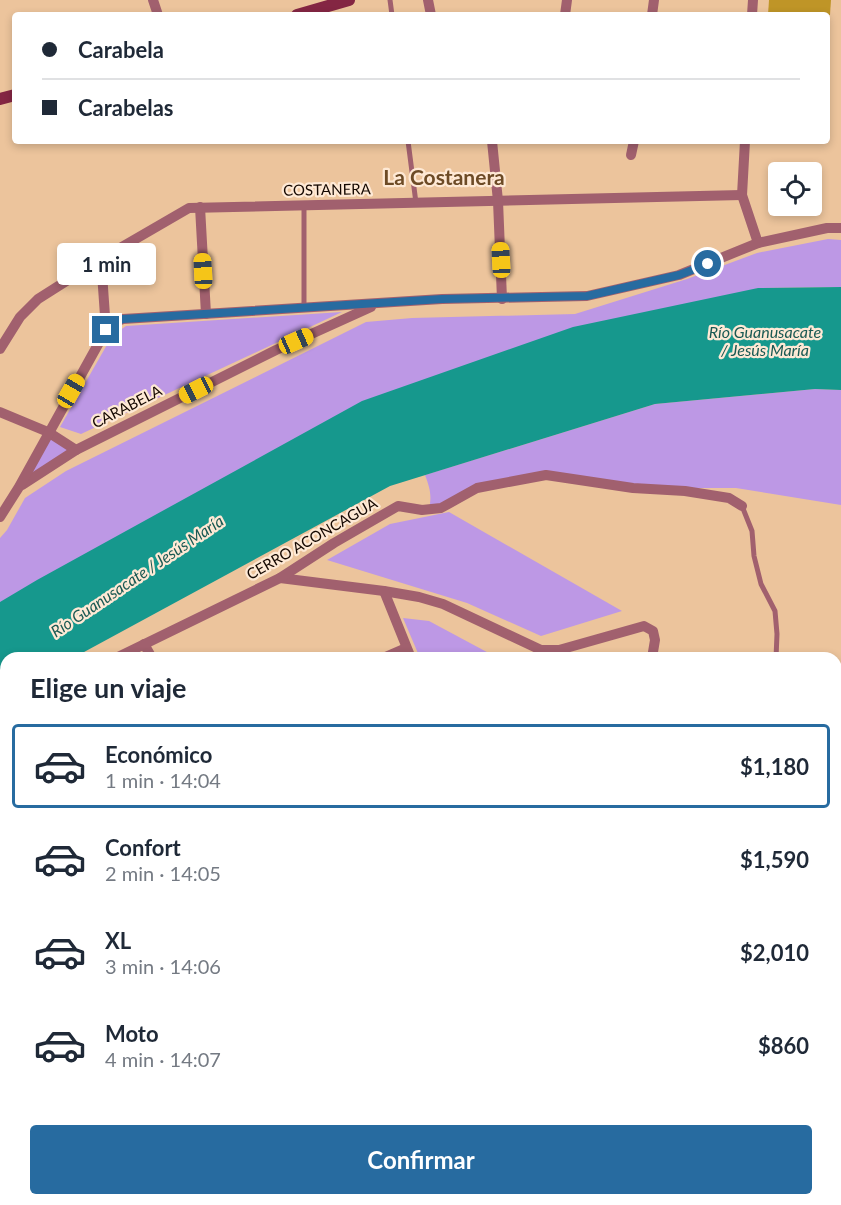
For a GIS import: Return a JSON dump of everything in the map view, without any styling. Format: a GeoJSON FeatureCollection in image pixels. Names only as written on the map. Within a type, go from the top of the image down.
{"type":"FeatureCollection","features":[{"type":"Feature","properties":{"kind":"street"},"geometry":{"type":"LineString","coordinates":[[306,12],[344,0]]}},
{"type":"Feature","properties":{"kind":"street"},"geometry":{"type":"LineString","coordinates":[[492,144],[498,201],[502,299]]}},
{"type":"Feature","properties":{"kind":"street"},"geometry":{"type":"LineString","coordinates":[[632,155],[634,144]]}},
{"type":"Feature","properties":{"kind":"street"},"geometry":{"type":"LineString","coordinates":[[745,144],[742,195],[758,243]]}},
{"type":"Feature","properties":{"kind":"street","name":"COSTANERA"},"geometry":{"type":"LineString","coordinates":[[0,349],[20,318],[39,298],[189,208],[742,195]]}},
{"type":"Feature","properties":{"kind":"street"},"geometry":{"type":"LineString","coordinates":[[200,207],[206,314]]}},
{"type":"Feature","properties":{"kind":"street","name":"CARABELA"},"geometry":{"type":"LineString","coordinates":[[19,487],[76,450],[276,350],[377,304],[442,299],[570,297],[604,293],[679,275],[758,243],[827,228],[841,228]]}},
{"type":"Feature","properties":{"kind":"street"},"geometry":{"type":"LineString","coordinates":[[101,259],[106,330]]}},
{"type":"Feature","properties":{"kind":"street"},"geometry":{"type":"LineString","coordinates":[[0,517],[106,330],[115,322],[123,319],[377,304]]}},
{"type":"Feature","properties":{"kind":"street"},"geometry":{"type":"LineString","coordinates":[[0,412],[48,432],[76,450]]}},
{"type":"Feature","properties":{"kind":"street","name":"CERRO ACONCAGUA"},"geometry":{"type":"LineString","coordinates":[[128,652],[280,578],[398,506],[422,510],[441,508],[477,488],[546,475],[633,488],[685,490],[729,498],[742,506]]}},
{"type":"Feature","properties":{"kind":"street"},"geometry":{"type":"LineString","coordinates":[[280,578],[419,597],[443,604],[541,650],[559,650],[644,626],[653,631],[655,640],[653,652]]}},
{"type":"Feature","properties":{"kind":"street"},"geometry":{"type":"LineString","coordinates":[[384,591],[408,652]]}},
{"type":"Feature","properties":{"kind":"street"},"geometry":{"type":"LineString","coordinates":[[144,644],[149,652]]}},
{"type":"Feature","properties":{"kind":"street"},"geometry":{"type":"LineString","coordinates":[[397,652],[406,648]]}},
{"type":"Feature","properties":{"kind":"lane"},"geometry":{"type":"LineString","coordinates":[[408,144],[416,203]]}},
{"type":"Feature","properties":{"kind":"lane"},"geometry":{"type":"LineString","coordinates":[[304,205],[304,308]]}},
{"type":"Feature","properties":{"kind":"lane"},"geometry":{"type":"LineString","coordinates":[[742,506],[752,531],[754,556],[761,584],[775,611],[776,652]]}},
{"type":"Feature","properties":{"kind":"shaded area"},"geometry":{"type":"Polygon","coordinates":[[[828,239],[841,240],[841,287],[758,288],[0,605],[0,538],[25,498],[66,471],[366,322],[412,318],[575,314],[687,279],[757,253],[828,239]]]}},
{"type":"Feature","properties":{"kind":"shaded area"},"geometry":{"type":"Polygon","coordinates":[[[342,312],[81,434],[60,427],[112,336],[126,326],[342,312]]]}},
{"type":"Feature","properties":{"kind":"shaded area"},"geometry":{"type":"Polygon","coordinates":[[[815,389],[841,390],[841,505],[736,488],[633,488],[546,475],[477,488],[429,509],[430,492],[425,475],[655,404],[815,389]]]}},
{"type":"Feature","properties":{"kind":"shaded area"},"geometry":{"type":"Polygon","coordinates":[[[49,437],[70,450],[26,479],[49,437]]]}},
{"type":"Feature","properties":{"kind":"shaded area"},"geometry":{"type":"Polygon","coordinates":[[[449,512],[622,611],[541,636],[467,603],[327,560],[390,524],[449,512]]]}},
{"type":"Feature","properties":{"kind":"shaded area"},"geometry":{"type":"Polygon","coordinates":[[[403,618],[429,621],[487,652],[417,652],[403,618]]]}},
{"type":"Feature","properties":{"kind":"water","name":"Río Guanusacate / Jesús María"},"geometry":{"type":"Polygon","coordinates":[[[841,287],[841,390],[815,389],[655,404],[390,486],[84,652],[0,652],[0,602],[362,401],[573,327],[758,288],[841,287]]]}},
{"type":"Feature","properties":{"kind":"building"},"geometry":{"type":"Polygon","coordinates":[[[769,0],[831,0],[830,15],[830,12],[768,12],[769,0]]]}},
{"type":"Feature","properties":{"kind":"district","name":"La Costanera"},"geometry":{"type":"Point","coordinates":[444,178]}},
{"type":"Feature","properties":{"kind":"route"},"geometry":{"type":"LineString","coordinates":[[106,330],[115,322],[123,319],[442,299],[587,296],[679,275],[708,264]]}}]}
